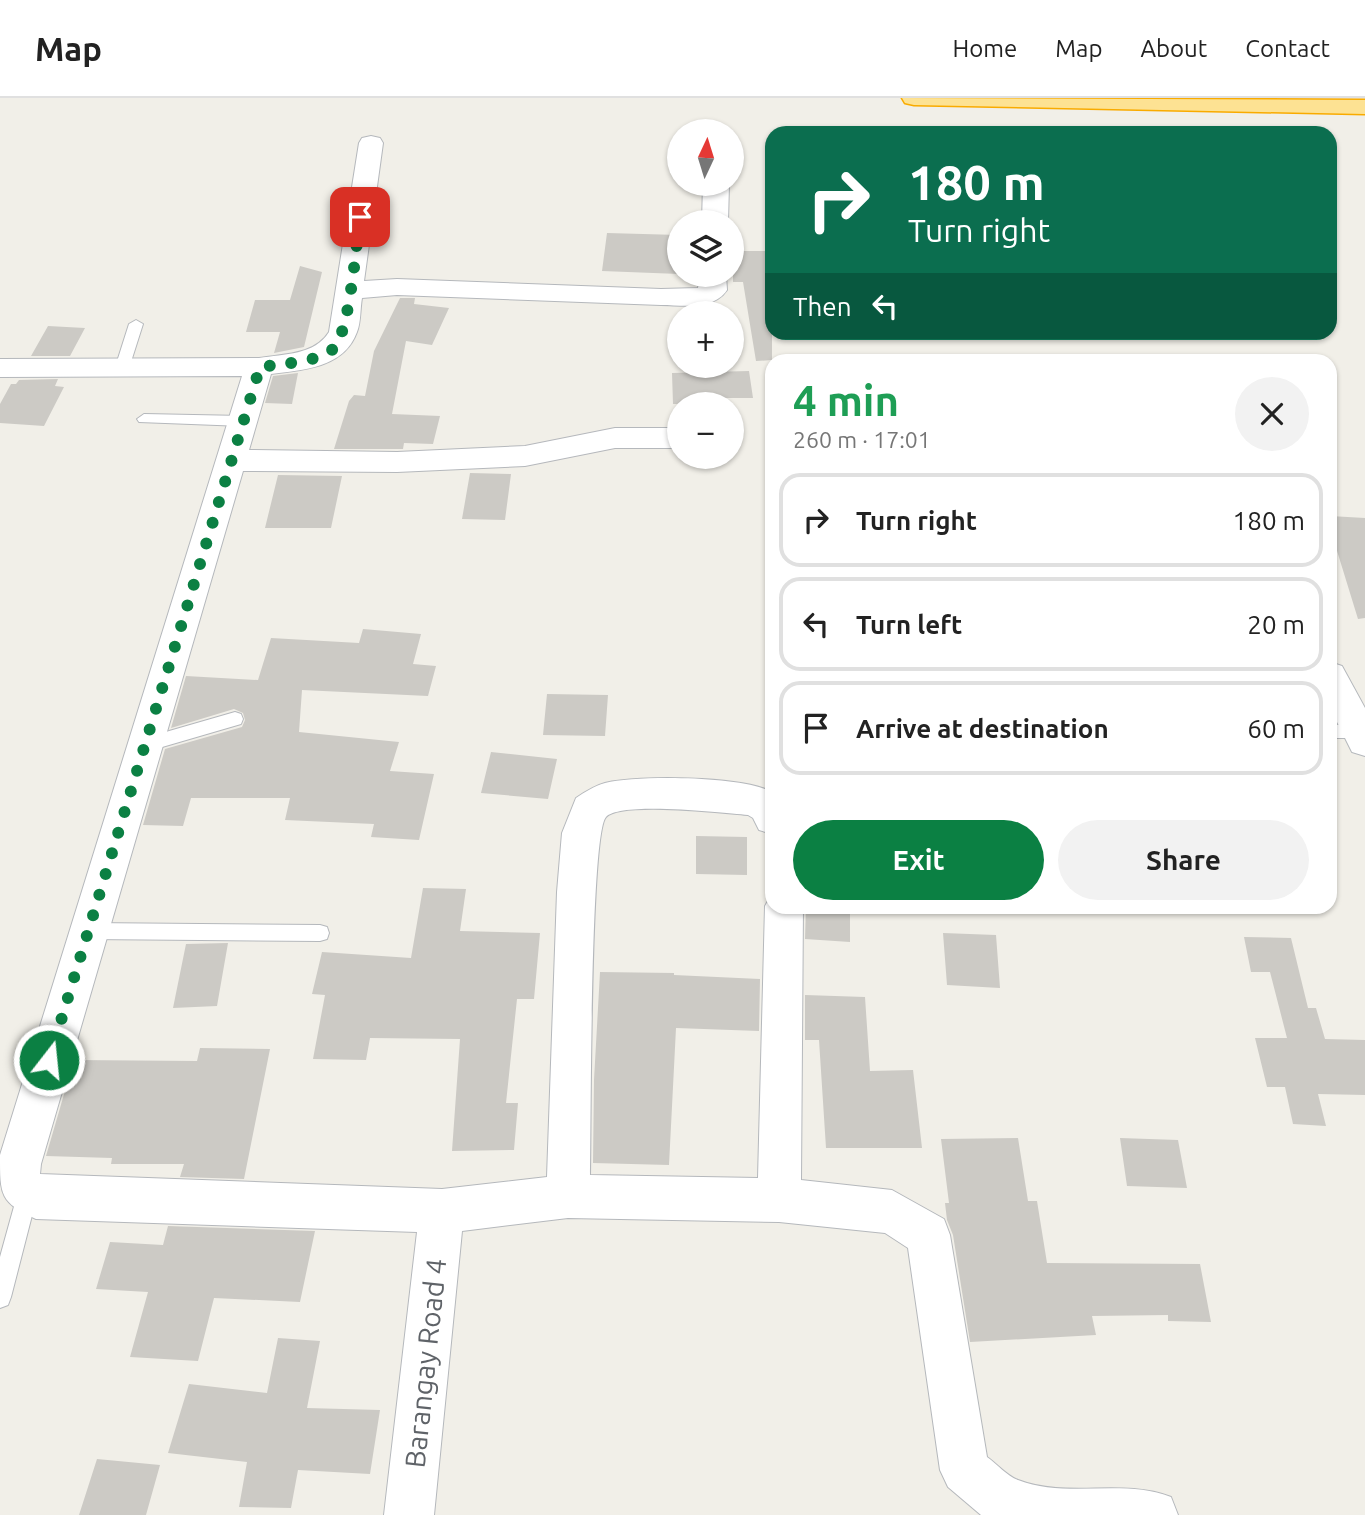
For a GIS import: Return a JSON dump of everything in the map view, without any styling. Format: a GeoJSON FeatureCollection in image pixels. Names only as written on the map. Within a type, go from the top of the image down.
{"type":"FeatureCollection","features":[{"type":"Feature","properties":{"kind":"highway"},"geometry":{"type":"LineString","coordinates":[[914,98],[1365,107]]}},
{"type":"Feature","properties":{"kind":"street"},"geometry":{"type":"LineString","coordinates":[[0,368],[260,367],[306,360],[332,350],[343,332],[371,143]]}},
{"type":"Feature","properties":{"kind":"street"},"geometry":{"type":"LineString","coordinates":[[349,291],[397,286],[661,298],[710,294],[711,287]]}},
{"type":"Feature","properties":{"kind":"street"},"geometry":{"type":"LineString","coordinates":[[260,367],[19,1164],[18,1185],[36,1197],[442,1211],[568,1196],[779,1200],[892,1212],[928,1235],[965,1471],[1002,1500],[1047,1513],[1153,1515]]}},
{"type":"Feature","properties":{"kind":"street"},"geometry":{"type":"LineString","coordinates":[[231,460],[397,462],[525,456],[615,438],[667,438]]}},
{"type":"Feature","properties":{"kind":"street"},"geometry":{"type":"LineString","coordinates":[[1337,694],[1351,735]]}},
{"type":"Feature","properties":{"kind":"street"},"geometry":{"type":"LineString","coordinates":[[568,1196],[576,892],[581,833],[589,809],[606,798],[669,793],[755,800],[765,808]]}},
{"type":"Feature","properties":{"kind":"street"},"geometry":{"type":"LineString","coordinates":[[779,1200],[784,914]]}},
{"type":"Feature","properties":{"kind":"street","name":"Barangay Road 4"},"geometry":{"type":"LineString","coordinates":[[409,1515],[442,1211]]}},
{"type":"Feature","properties":{"kind":"lane"},"geometry":{"type":"LineString","coordinates":[[122,368],[136,324]]}},
{"type":"Feature","properties":{"kind":"lane"},"geometry":{"type":"LineString","coordinates":[[144,419],[243,421]]}},
{"type":"Feature","properties":{"kind":"lane"},"geometry":{"type":"LineString","coordinates":[[145,745],[236,719]]}},
{"type":"Feature","properties":{"kind":"lane"},"geometry":{"type":"LineString","coordinates":[[88,931],[320,933]]}},
{"type":"Feature","properties":{"kind":"lane"},"geometry":{"type":"LineString","coordinates":[[0,1297],[28,1192]]}},
{"type":"Feature","properties":{"kind":"building"},"geometry":{"type":"Polygon","coordinates":[[[607,233],[667,235],[667,274],[602,271],[607,233]]]}},
{"type":"Feature","properties":{"kind":"building"},"geometry":{"type":"Polygon","coordinates":[[[744,251],[765,251],[765,340],[772,340],[772,354],[765,354],[765,360],[756,361],[744,287],[744,251]]]}},
{"type":"Feature","properties":{"kind":"building"},"geometry":{"type":"Polygon","coordinates":[[[300,266],[322,272],[304,347],[274,353],[280,332],[246,332],[255,300],[290,300],[300,266]]]}},
{"type":"Feature","properties":{"kind":"building"},"geometry":{"type":"Polygon","coordinates":[[[400,298],[415,298],[414,304],[449,308],[432,345],[406,341],[392,414],[440,416],[433,444],[404,443],[403,449],[334,449],[349,401],[354,395],[365,396],[374,351],[400,298]]]}},
{"type":"Feature","properties":{"kind":"building"},"geometry":{"type":"Polygon","coordinates":[[[48,326],[85,328],[70,356],[31,356],[48,326]]]}},
{"type":"Feature","properties":{"kind":"building"},"geometry":{"type":"Polygon","coordinates":[[[744,371],[749,371],[753,398],[744,398],[744,392],[673,392],[672,378],[744,378],[744,371]]]}},
{"type":"Feature","properties":{"kind":"building"},"geometry":{"type":"Polygon","coordinates":[[[298,373],[292,404],[265,403],[273,376],[298,373]]]}},
{"type":"Feature","properties":{"kind":"building"},"geometry":{"type":"Polygon","coordinates":[[[58,379],[55,386],[64,387],[44,426],[0,423],[0,404],[11,384],[16,384],[19,380],[58,379]]]}},
{"type":"Feature","properties":{"kind":"building"},"geometry":{"type":"Polygon","coordinates":[[[470,473],[511,474],[505,520],[462,519],[470,473]]]}},
{"type":"Feature","properties":{"kind":"building"},"geometry":{"type":"Polygon","coordinates":[[[278,475],[342,476],[331,528],[265,528],[278,475]]]}},
{"type":"Feature","properties":{"kind":"building"},"geometry":{"type":"Polygon","coordinates":[[[1337,516],[1365,518],[1365,618],[1358,619],[1337,551],[1337,516]]]}},
{"type":"Feature","properties":{"kind":"building"},"geometry":{"type":"Polygon","coordinates":[[[363,629],[421,634],[413,664],[436,666],[428,696],[302,690],[299,732],[399,742],[390,771],[434,774],[419,840],[371,837],[374,824],[285,820],[290,798],[191,798],[183,826],[143,825],[165,749],[242,727],[245,720],[243,713],[234,709],[171,728],[186,676],[258,680],[271,638],[359,643],[363,629]]]}},
{"type":"Feature","properties":{"kind":"building"},"geometry":{"type":"Polygon","coordinates":[[[547,694],[608,695],[605,736],[543,735],[547,694]]]}},
{"type":"Feature","properties":{"kind":"building"},"geometry":{"type":"Polygon","coordinates":[[[491,752],[557,759],[548,799],[481,793],[491,752]]]}},
{"type":"Feature","properties":{"kind":"building"},"geometry":{"type":"Polygon","coordinates":[[[696,836],[747,837],[747,875],[696,874],[696,836]]]}},
{"type":"Feature","properties":{"kind":"building"},"geometry":{"type":"Polygon","coordinates":[[[423,888],[466,889],[460,931],[540,933],[534,999],[517,999],[506,1103],[518,1103],[514,1150],[452,1151],[460,1039],[370,1038],[366,1060],[313,1059],[325,995],[312,994],[322,952],[411,958],[423,888]]]}},
{"type":"Feature","properties":{"kind":"building"},"geometry":{"type":"Polygon","coordinates":[[[806,914],[850,914],[850,942],[805,939],[806,914]]]}},
{"type":"Feature","properties":{"kind":"building"},"geometry":{"type":"Polygon","coordinates":[[[943,933],[996,935],[1000,988],[947,985],[943,933]]]}},
{"type":"Feature","properties":{"kind":"building"},"geometry":{"type":"Polygon","coordinates":[[[1244,937],[1291,938],[1308,1008],[1316,1008],[1325,1039],[1365,1040],[1365,1095],[1318,1094],[1326,1126],[1293,1124],[1285,1087],[1267,1087],[1255,1038],[1287,1038],[1270,972],[1251,972],[1244,937]]]}},
{"type":"Feature","properties":{"kind":"building"},"geometry":{"type":"Polygon","coordinates":[[[228,943],[217,1006],[173,1008],[186,944],[228,943]]]}},
{"type":"Feature","properties":{"kind":"building"},"geometry":{"type":"Polygon","coordinates":[[[600,972],[674,973],[760,979],[759,1031],[676,1028],[669,1165],[593,1163],[600,972]]]}},
{"type":"Feature","properties":{"kind":"building"},"geometry":{"type":"Polygon","coordinates":[[[805,995],[865,997],[870,1071],[913,1070],[922,1148],[826,1148],[819,1040],[805,1040],[805,995]]]}},
{"type":"Feature","properties":{"kind":"building"},"geometry":{"type":"Polygon","coordinates":[[[200,1048],[270,1049],[244,1179],[180,1177],[184,1164],[111,1164],[112,1158],[46,1156],[74,1060],[197,1061],[200,1048]]]}},
{"type":"Feature","properties":{"kind":"building"},"geometry":{"type":"Polygon","coordinates":[[[1018,1138],[1028,1201],[1037,1201],[1047,1263],[1200,1264],[1211,1322],[1168,1321],[1168,1315],[1092,1316],[1096,1335],[970,1342],[953,1235],[947,1220],[945,1203],[949,1203],[941,1139],[1018,1138]]]}},
{"type":"Feature","properties":{"kind":"building"},"geometry":{"type":"Polygon","coordinates":[[[1120,1138],[1178,1140],[1187,1188],[1127,1186],[1120,1138]]]}},
{"type":"Feature","properties":{"kind":"building"},"geometry":{"type":"Polygon","coordinates":[[[168,1226],[315,1231],[300,1302],[214,1298],[198,1361],[130,1357],[148,1292],[96,1289],[110,1242],[163,1245],[168,1226]]]}},
{"type":"Feature","properties":{"kind":"building"},"geometry":{"type":"Polygon","coordinates":[[[278,1338],[320,1341],[307,1408],[380,1410],[370,1474],[298,1470],[291,1508],[239,1507],[247,1462],[168,1453],[189,1384],[267,1393],[278,1338]]]}},
{"type":"Feature","properties":{"kind":"building"},"geometry":{"type":"Polygon","coordinates":[[[97,1459],[160,1465],[146,1515],[79,1515],[97,1459]]]}},
{"type":"Feature","properties":{"kind":"route"},"geometry":{"type":"LineString","coordinates":[[49,1060],[260,367],[306,360],[332,350],[343,332],[360,217]]}}]}
